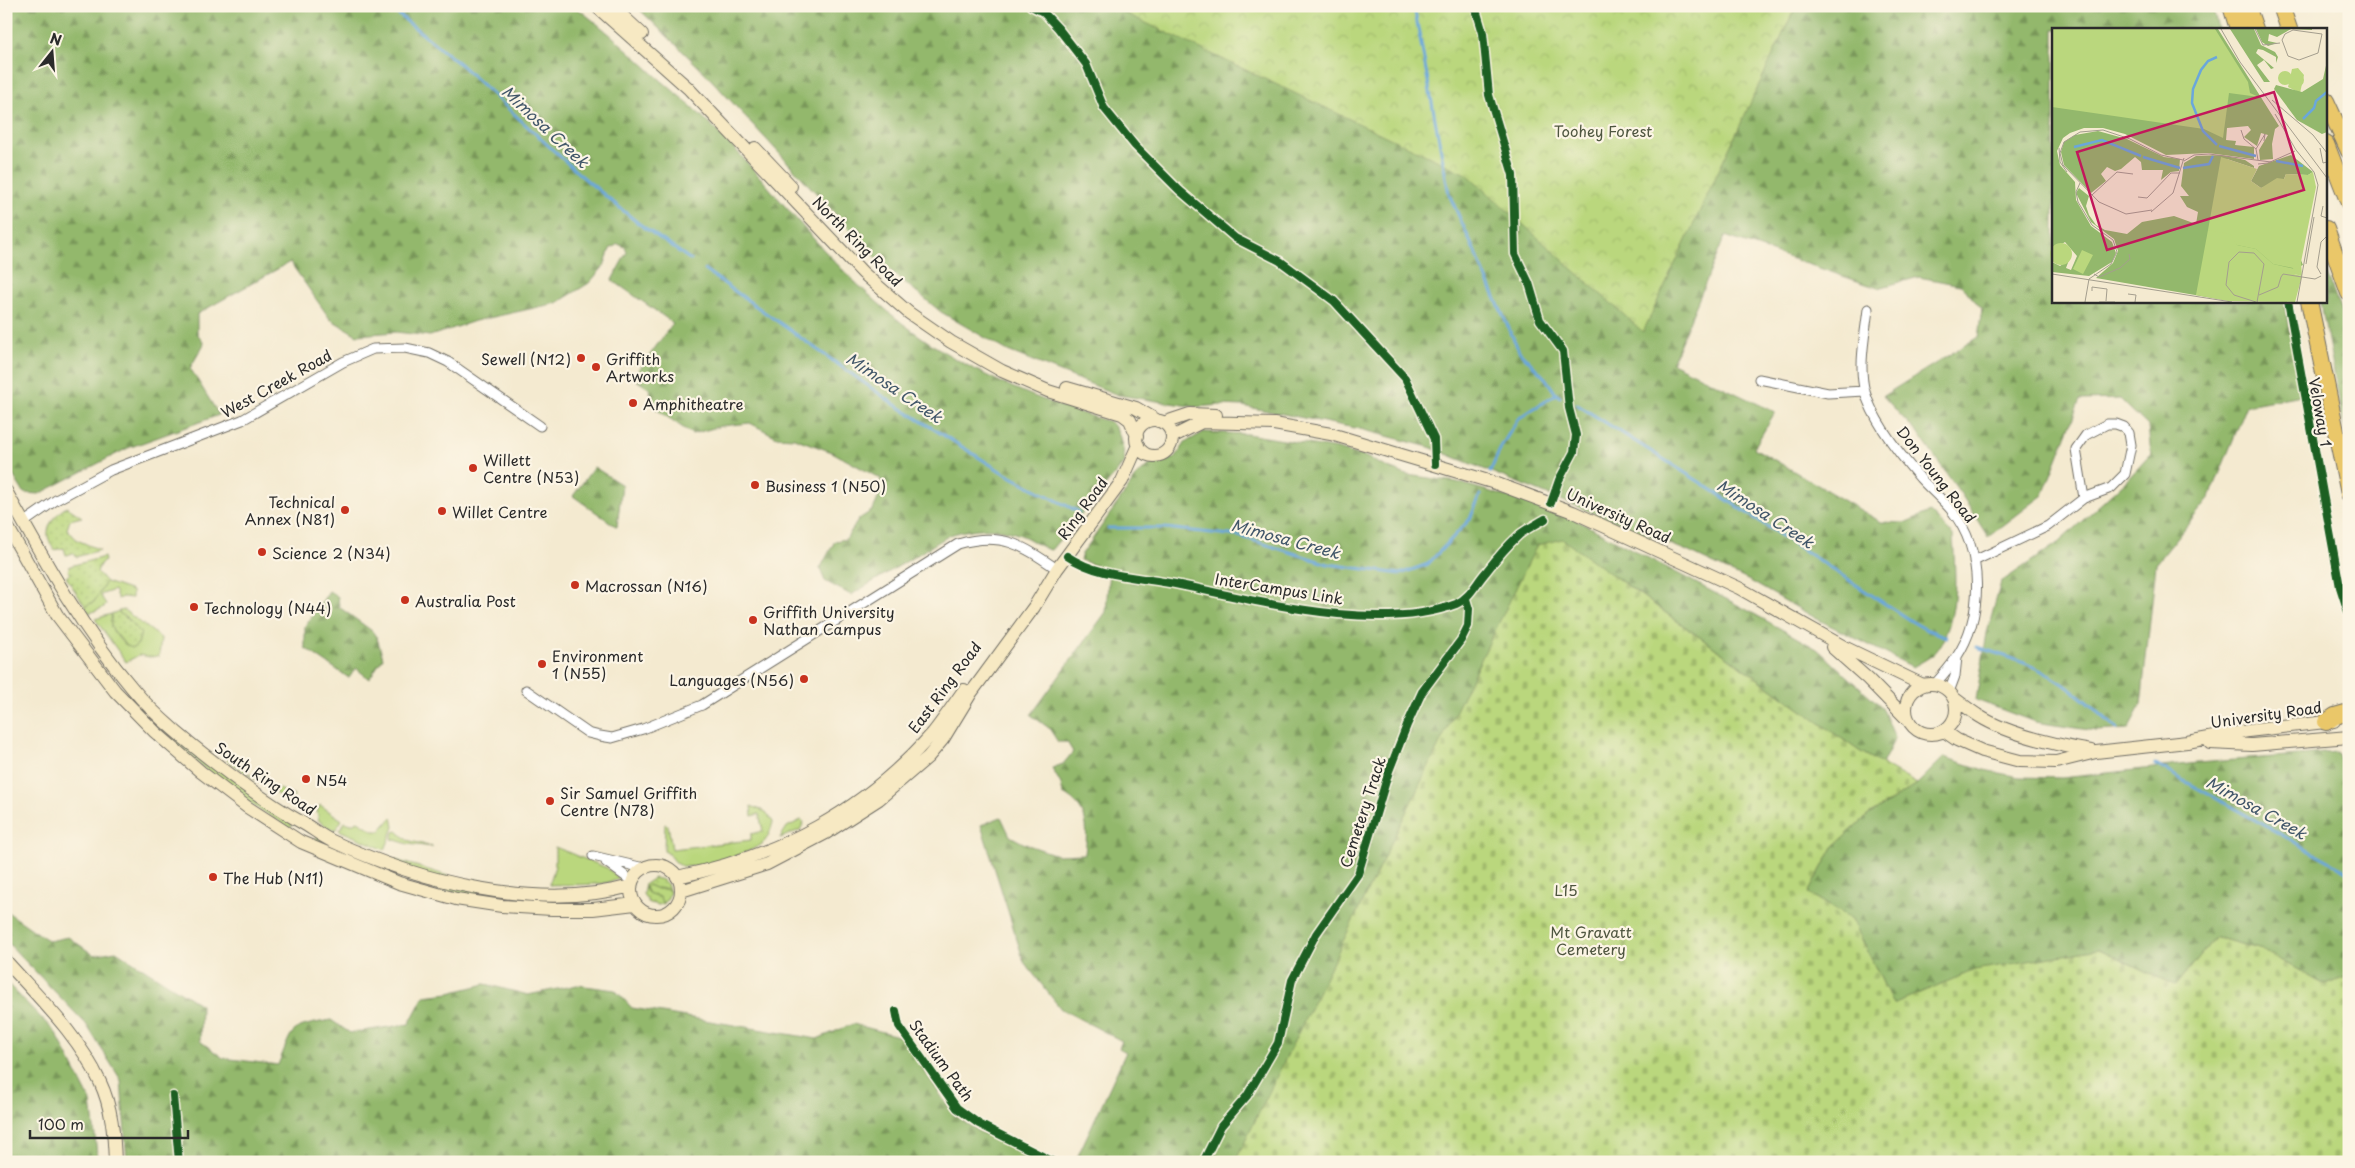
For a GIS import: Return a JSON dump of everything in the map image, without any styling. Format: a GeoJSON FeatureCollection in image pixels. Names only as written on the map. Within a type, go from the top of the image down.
{"type":"FeatureCollection","features":[{"type":"Feature","properties":{"kind":"highway"},"geometry":{"type":"LineString","coordinates":[[2231,6],[2238,28]]}},
{"type":"Feature","properties":{"kind":"highway"},"geometry":{"type":"LineString","coordinates":[[2247,6],[2255,28]]}},
{"type":"Feature","properties":{"kind":"highway"},"geometry":{"type":"LineString","coordinates":[[2281,6],[2290,28]]}},
{"type":"Feature","properties":{"kind":"highway"},"geometry":{"type":"LineString","coordinates":[[2328,105],[2349,151]]}},
{"type":"Feature","properties":{"kind":"highway"},"geometry":{"type":"LineString","coordinates":[[2328,149],[2349,203]]}},
{"type":"Feature","properties":{"kind":"highway"},"geometry":{"type":"LineString","coordinates":[[2328,235],[2349,293]]}},
{"type":"Feature","properties":{"kind":"highway"},"geometry":{"type":"LineString","coordinates":[[2309,302],[2349,494]]}},
{"type":"Feature","properties":{"kind":"highway"},"geometry":{"type":"LineString","coordinates":[[2326,722],[2335,716],[2349,712]]}},
{"type":"Feature","properties":{"kind":"street","name":"North Ring Road"},"geometry":{"type":"LineString","coordinates":[[596,6],[630,34],[688,88],[863,273],[910,313],[951,342],[1002,371],[1048,391],[1122,414],[1130,420],[1137,440]]}},
{"type":"Feature","properties":{"kind":"street","name":"North Ring Road"},"geometry":{"type":"LineString","coordinates":[[612,6],[693,84],[877,277],[916,311],[955,337],[1023,373],[1136,408],[1160,422]]}},
{"type":"Feature","properties":{"kind":"street","name":"Don Young Road"},"geometry":{"type":"LineString","coordinates":[[1868,309],[1862,360],[1865,391],[1874,413],[1885,431],[1920,477],[1952,511],[1966,534],[1974,561],[1977,593],[1972,625],[1957,657],[1952,695]]}},
{"type":"Feature","properties":{"kind":"street","name":"West Creek Road"},"geometry":{"type":"LineString","coordinates":[[23,523],[56,500],[110,470],[242,420],[343,362],[373,350],[405,348],[429,353],[448,362],[540,426]]}},
{"type":"Feature","properties":{"kind":"street"},"geometry":{"type":"LineString","coordinates":[[1759,379],[1828,393],[1865,391]]}},
{"type":"Feature","properties":{"kind":"street"},"geometry":{"type":"LineString","coordinates":[[1160,422],[1171,432],[1172,437],[1169,449],[1159,456],[1144,453],[1137,440],[1146,422],[1160,422],[1190,414],[1206,414],[1261,420],[1270,424]]}},
{"type":"Feature","properties":{"kind":"street","name":"University Road"},"geometry":{"type":"LineString","coordinates":[[1172,437],[1202,422],[1270,424],[1340,437],[1436,464],[1551,503],[1739,588],[1809,628],[1929,685]]}},
{"type":"Feature","properties":{"kind":"street"},"geometry":{"type":"LineString","coordinates":[[1974,561],[2048,526],[2084,498],[2111,488],[2125,474],[2131,445],[2129,433],[2124,427],[2116,424],[2098,427],[2086,435],[2076,449],[2084,498]]}},
{"type":"Feature","properties":{"kind":"street","name":"Ring Road"},"geometry":{"type":"LineString","coordinates":[[1047,588],[1057,569],[1122,481],[1137,440]]}},
{"type":"Feature","properties":{"kind":"street"},"geometry":{"type":"LineString","coordinates":[[1122,481],[1153,456]]}},
{"type":"Feature","properties":{"kind":"street","name":"South Ring Road"},"geometry":{"type":"LineString","coordinates":[[6,490],[59,587],[81,621],[133,690],[190,745],[252,792],[290,816],[331,840],[395,866],[432,878],[486,890],[504,893],[557,894],[593,892],[631,883]]}},
{"type":"Feature","properties":{"kind":"street","name":"South Ring Road"},"geometry":{"type":"LineString","coordinates":[[6,524],[57,615],[115,691],[155,732],[201,772],[247,807],[301,842],[399,883],[456,899],[502,906],[552,909],[593,909],[635,904]]}},
{"type":"Feature","properties":{"kind":"street"},"geometry":{"type":"LineString","coordinates":[[526,690],[588,733],[612,738],[643,729],[702,705],[958,544],[973,539],[1004,540],[1020,545],[1057,569]]}},
{"type":"Feature","properties":{"kind":"street","name":"East Ring Road"},"geometry":{"type":"LineString","coordinates":[[677,877],[709,870],[766,852],[820,825],[866,797],[934,731],[1010,626],[1040,587],[1057,569]]}},
{"type":"Feature","properties":{"kind":"street","name":"East Ring Road"},"geometry":{"type":"LineString","coordinates":[[681,891],[766,864],[817,838],[879,799],[914,770],[943,739],[970,693],[1047,588]]}},
{"type":"Feature","properties":{"kind":"street","name":"University Road"},"geometry":{"type":"LineString","coordinates":[[1809,628],[1846,658],[1908,720]]}},
{"type":"Feature","properties":{"kind":"street","name":"Don Young Road"},"geometry":{"type":"LineString","coordinates":[[1929,685],[1957,657]]}},
{"type":"Feature","properties":{"kind":"street"},"geometry":{"type":"LineString","coordinates":[[1929,685],[1952,695],[1956,713],[1954,720],[1944,731],[1929,735],[1915,729],[1908,720],[1906,711],[1910,695],[1929,685]]}},
{"type":"Feature","properties":{"kind":"street","name":"University Road"},"geometry":{"type":"LineString","coordinates":[[1952,695],[1981,717],[2020,734],[2060,746],[2096,752]]}},
{"type":"Feature","properties":{"kind":"street","name":"University Road"},"geometry":{"type":"LineString","coordinates":[[1944,731],[1957,740],[1982,751],[2020,761],[2056,762],[2096,752],[2187,742],[2248,731],[2349,719]]}},
{"type":"Feature","properties":{"kind":"street","name":"University Road"},"geometry":{"type":"LineString","coordinates":[[2187,742],[2252,745],[2349,738]]}},
{"type":"Feature","properties":{"kind":"street"},"geometry":{"type":"LineString","coordinates":[[631,883],[611,865],[593,856],[644,868],[660,865],[668,868],[677,877],[681,891],[674,908],[663,914],[648,914],[635,904],[630,892],[631,883],[644,868]]}},
{"type":"Feature","properties":{"kind":"street"},"geometry":{"type":"LineString","coordinates":[[6,961],[72,1035],[101,1083],[113,1128],[115,1162]]}},
{"type":"Feature","properties":{"kind":"green space"},"geometry":{"type":"Polygon","coordinates":[[[6,6],[574,6],[616,39],[712,125],[841,268],[877,302],[929,343],[987,376],[1048,402],[1111,422],[1119,436],[1125,462],[1051,550],[1023,536],[1005,530],[977,529],[959,532],[950,535],[851,595],[825,581],[820,569],[835,541],[846,539],[859,519],[873,510],[880,494],[881,479],[832,452],[794,438],[777,437],[750,423],[721,426],[692,434],[653,407],[650,389],[633,378],[673,323],[612,280],[627,252],[625,247],[618,244],[610,249],[604,266],[589,283],[557,303],[475,321],[430,336],[396,332],[357,335],[330,319],[290,262],[197,314],[197,333],[204,344],[190,368],[219,415],[128,448],[39,494],[24,493],[6,464],[6,6]]]}},
{"type":"Feature","properties":{"kind":"green space"},"geometry":{"type":"Polygon","coordinates":[[[636,6],[2212,6],[2218,28],[2052,28],[2052,302],[2285,302],[2301,395],[2247,405],[2210,497],[2156,564],[2141,705],[2128,729],[2096,731],[2035,722],[1976,700],[1987,633],[2001,582],[2058,543],[2126,481],[2151,454],[2148,426],[2120,399],[2080,400],[2043,495],[1988,537],[1961,494],[1920,436],[1883,396],[1978,337],[1982,309],[1961,285],[1919,277],[1878,288],[1725,236],[1672,363],[1775,412],[1754,448],[1881,522],[1904,523],[1930,512],[1953,535],[1955,579],[1950,622],[1936,652],[1913,667],[1819,620],[1752,582],[1685,550],[1429,447],[1360,429],[1242,406],[1196,407],[1118,395],[1008,351],[941,312],[878,260],[705,73],[636,6]]]}},
{"type":"Feature","properties":{"kind":"green space","name":"Toohey Forest"},"geometry":{"type":"Polygon","coordinates":[[[1110,6],[1796,6],[1643,332],[1468,175],[1110,6]]]}},
{"type":"Feature","properties":{"kind":"green space"},"geometry":{"type":"Polygon","coordinates":[[[2328,276],[2349,333],[2349,463],[2346,436],[2321,303],[2328,302],[2328,276]]]}},
{"type":"Feature","properties":{"kind":"green space"},"geometry":{"type":"Polygon","coordinates":[[[1204,432],[1247,434],[1338,449],[1366,457],[1407,475],[1457,482],[1563,513],[1817,649],[1882,707],[1895,738],[1882,764],[1859,751],[1617,578],[1244,1162],[1075,1162],[1126,1052],[1119,1048],[1122,1041],[1061,1009],[1024,962],[981,825],[1001,817],[1010,836],[1025,844],[1057,855],[1085,854],[1085,819],[1078,805],[1063,794],[1061,784],[1052,768],[1063,764],[1073,752],[1067,742],[1058,742],[1049,728],[1031,715],[1106,612],[1109,570],[1080,560],[1082,554],[1138,474],[1151,464],[1175,458],[1186,442],[1204,432]]]}},
{"type":"Feature","properties":{"kind":"green space"},"geometry":{"type":"Polygon","coordinates":[[[594,467],[622,485],[617,527],[573,496],[594,467]]]}},
{"type":"Feature","properties":{"kind":"green space"},"geometry":{"type":"Polygon","coordinates":[[[67,507],[82,517],[70,520],[67,529],[77,540],[100,550],[76,557],[74,553],[66,555],[64,548],[54,550],[49,540],[48,530],[52,520],[67,507]]]}},
{"type":"Feature","properties":{"kind":"green space","name":"Mt Gravatt Cemetery"},"geometry":{"type":"Polygon","coordinates":[[[1562,539],[1859,751],[1917,784],[1867,816],[1833,847],[1808,893],[1852,919],[1893,1004],[1975,970],[2099,949],[2176,986],[2215,937],[2262,950],[2325,985],[2349,976],[2349,1162],[1235,1162],[1537,545],[1562,539]]]}},
{"type":"Feature","properties":{"kind":"green space"},"geometry":{"type":"Polygon","coordinates":[[[104,557],[105,561],[100,564],[97,572],[106,582],[94,602],[85,606],[66,577],[71,573],[68,571],[70,566],[104,557]]]}},
{"type":"Feature","properties":{"kind":"green space"},"geometry":{"type":"Polygon","coordinates":[[[106,582],[132,591],[132,598],[122,597],[118,599],[114,590],[100,595],[106,604],[103,608],[89,613],[85,606],[94,602],[106,582]]]}},
{"type":"Feature","properties":{"kind":"green space"},"geometry":{"type":"Polygon","coordinates":[[[329,591],[338,597],[339,607],[372,631],[377,638],[383,658],[369,679],[356,668],[349,678],[305,648],[305,627],[329,591]]]}},
{"type":"Feature","properties":{"kind":"green space"},"geometry":{"type":"Polygon","coordinates":[[[124,610],[161,638],[159,656],[139,655],[126,662],[95,619],[111,614],[111,627],[124,643],[133,648],[138,644],[141,633],[126,617],[120,614],[119,611],[124,610]]]}},
{"type":"Feature","properties":{"kind":"green space"},"geometry":{"type":"Polygon","coordinates":[[[119,611],[141,633],[138,644],[133,648],[127,647],[113,630],[110,623],[111,614],[119,611]]]}},
{"type":"Feature","properties":{"kind":"green space"},"geometry":{"type":"Polygon","coordinates":[[[147,711],[292,823],[291,827],[251,804],[183,752],[145,713],[147,711]]]}},
{"type":"Feature","properties":{"kind":"green space"},"geometry":{"type":"Polygon","coordinates":[[[2337,752],[2345,770],[2349,770],[2349,976],[2325,985],[2262,950],[2215,937],[2176,986],[2099,949],[1975,971],[1893,1004],[1852,919],[1808,893],[1833,847],[1867,816],[1917,784],[1944,757],[1984,770],[2019,777],[2062,778],[2198,763],[2337,752]]]}},
{"type":"Feature","properties":{"kind":"green space"},"geometry":{"type":"Polygon","coordinates":[[[231,754],[249,764],[245,772],[294,796],[290,803],[227,760],[231,754]]]}},
{"type":"Feature","properties":{"kind":"green space"},"geometry":{"type":"Polygon","coordinates":[[[320,805],[342,820],[336,829],[331,829],[319,821],[317,811],[320,805]]]}},
{"type":"Feature","properties":{"kind":"green space"},"geometry":{"type":"Polygon","coordinates":[[[751,806],[766,812],[773,822],[767,838],[757,847],[724,860],[689,867],[679,865],[664,851],[665,824],[668,825],[672,849],[751,840],[751,834],[763,831],[759,814],[752,816],[751,806]]]}},
{"type":"Feature","properties":{"kind":"green space"},"geometry":{"type":"Polygon","coordinates":[[[392,817],[394,827],[385,850],[339,830],[345,822],[351,824],[358,821],[374,831],[380,831],[392,817]]]}},
{"type":"Feature","properties":{"kind":"green space"},"geometry":{"type":"Polygon","coordinates":[[[801,820],[804,822],[800,830],[780,838],[787,827],[801,820]]]}},
{"type":"Feature","properties":{"kind":"green space"},"geometry":{"type":"Polygon","coordinates":[[[397,831],[407,840],[433,847],[408,844],[392,839],[394,832],[397,831]]]}},
{"type":"Feature","properties":{"kind":"green space"},"geometry":{"type":"Polygon","coordinates":[[[317,836],[514,896],[513,903],[439,890],[383,871],[314,842],[317,836]]]}},
{"type":"Feature","properties":{"kind":"green space"},"geometry":{"type":"Polygon","coordinates":[[[555,847],[607,868],[619,878],[614,881],[596,884],[549,885],[555,866],[555,847]]]}},
{"type":"Feature","properties":{"kind":"green space"},"geometry":{"type":"Polygon","coordinates":[[[654,878],[663,880],[670,892],[664,888],[657,889],[648,885],[645,888],[648,893],[660,897],[664,903],[659,905],[649,903],[643,894],[645,884],[654,878]]]}},
{"type":"Feature","properties":{"kind":"green space"},"geometry":{"type":"Polygon","coordinates":[[[648,885],[657,889],[667,889],[670,892],[667,900],[662,903],[660,897],[648,893],[645,888],[648,885]]]}},
{"type":"Feature","properties":{"kind":"green space"},"geometry":{"type":"Polygon","coordinates":[[[6,911],[49,941],[68,937],[94,955],[116,951],[201,1005],[200,1041],[223,1058],[278,1065],[290,1036],[300,1027],[331,1020],[350,1033],[409,1024],[424,996],[449,993],[485,984],[528,995],[577,985],[615,990],[632,1008],[817,1039],[853,1024],[902,1037],[953,1114],[976,1130],[1040,1162],[127,1162],[121,1080],[86,1024],[6,941],[6,911]]]}},
{"type":"Feature","properties":{"kind":"green space"},"geometry":{"type":"Polygon","coordinates":[[[6,982],[56,1033],[91,1102],[98,1162],[6,1162],[6,982]]]}},
{"type":"Feature","properties":{"kind":"waterway","name":"Mimosa Creek"},"geometry":{"type":"LineString","coordinates":[[388,6],[461,65],[578,173],[638,223],[691,260]]}},
{"type":"Feature","properties":{"kind":"waterway"},"geometry":{"type":"LineString","coordinates":[[1414,6],[1449,194],[1519,351],[1546,379],[1556,394]]}},
{"type":"Feature","properties":{"kind":"waterway","name":"Mimosa Creek"},"geometry":{"type":"LineString","coordinates":[[705,270],[894,404],[1002,472],[1079,512]]}},
{"type":"Feature","properties":{"kind":"waterway","name":"Mimosa Creek"},"geometry":{"type":"LineString","coordinates":[[1490,472],[1502,445],[1518,419],[1556,394],[1560,397]]}},
{"type":"Feature","properties":{"kind":"waterway","name":"Mimosa Creek"},"geometry":{"type":"LineString","coordinates":[[1576,404],[1706,486],[1911,621],[1925,629],[1947,637]]}},
{"type":"Feature","properties":{"kind":"waterway","name":"Mimosa Creek"},"geometry":{"type":"LineString","coordinates":[[1108,528],[1165,528],[1239,536],[1328,564],[1400,574],[1428,564],[1470,519],[1480,495]]}},
{"type":"Feature","properties":{"kind":"waterway","name":"Mimosa Creek"},"geometry":{"type":"LineString","coordinates":[[1977,647],[2023,662],[2065,685],[2117,729]]}},
{"type":"Feature","properties":{"kind":"waterway","name":"Mimosa Creek"},"geometry":{"type":"LineString","coordinates":[[2154,764],[2349,872]]}},
{"type":"Feature","properties":{"kind":"cycle path"},"geometry":{"type":"LineString","coordinates":[[1031,6],[1043,12],[1058,28],[1086,64],[1104,108],[1135,146],[1179,190],[1235,238],[1280,261],[1334,301],[1405,378],[1434,439],[1435,464]]}},
{"type":"Feature","properties":{"kind":"cycle path"},"geometry":{"type":"LineString","coordinates":[[1475,6],[1483,33],[1489,95],[1513,175],[1515,254],[1529,283],[1540,320],[1563,351],[1569,408],[1576,435],[1574,452],[1559,480],[1551,503]]}},
{"type":"Feature","properties":{"kind":"cycle path","name":"Veloway 1"},"geometry":{"type":"LineString","coordinates":[[2288,302],[2340,587],[2349,615]]}},
{"type":"Feature","properties":{"kind":"cycle path","name":"InterCampus Link"},"geometry":{"type":"LineString","coordinates":[[1067,556],[1093,569],[1107,573],[1166,582],[1281,606],[1318,612],[1391,616],[1425,612],[1461,601],[1519,535],[1545,519]]}},
{"type":"Feature","properties":{"kind":"cycle path","name":"Cemetery Track"},"geometry":{"type":"LineString","coordinates":[[1203,1162],[1221,1126],[1247,1096],[1278,1043],[1292,980],[1316,934],[1358,874],[1389,771],[1407,725],[1422,692],[1461,640],[1468,626],[1469,609],[1466,599]]}},
{"type":"Feature","properties":{"kind":"cycle path","name":"Stadium Path"},"geometry":{"type":"LineString","coordinates":[[896,1011],[899,1026],[957,1108],[979,1124],[1054,1162]]}},
{"type":"Feature","properties":{"kind":"cycle path"},"geometry":{"type":"LineString","coordinates":[[173,1096],[179,1162]]}},
{"type":"Feature","properties":{"kind":"place","name":"Sewell (N12)"},"geometry":{"type":"Point","coordinates":[581,358]}},
{"type":"Feature","properties":{"kind":"place","name":"Griffith Artworks"},"geometry":{"type":"Point","coordinates":[596,367]}},
{"type":"Feature","properties":{"kind":"place","name":"Amphitheatre"},"geometry":{"type":"Point","coordinates":[633,403]}},
{"type":"Feature","properties":{"kind":"place","name":"Willett Centre (N53)"},"geometry":{"type":"Point","coordinates":[473,468]}},
{"type":"Feature","properties":{"kind":"place","name":"Business 1 (N50)"},"geometry":{"type":"Point","coordinates":[755,485]}},
{"type":"Feature","properties":{"kind":"place","name":"Technical Annex (N81)"},"geometry":{"type":"Point","coordinates":[345,510]}},
{"type":"Feature","properties":{"kind":"place","name":"Willet Centre"},"geometry":{"type":"Point","coordinates":[442,511]}},
{"type":"Feature","properties":{"kind":"place","name":"Science 2 (N34)"},"geometry":{"type":"Point","coordinates":[262,552]}},
{"type":"Feature","properties":{"kind":"place","name":"Macrossan (N16)"},"geometry":{"type":"Point","coordinates":[575,585]}},
{"type":"Feature","properties":{"kind":"place","name":"Australia Post"},"geometry":{"type":"Point","coordinates":[405,600]}},
{"type":"Feature","properties":{"kind":"place","name":"Technology (N44)"},"geometry":{"type":"Point","coordinates":[194,607]}},
{"type":"Feature","properties":{"kind":"place","name":"Griffith University Nathan Campus"},"geometry":{"type":"Point","coordinates":[753,620]}},
{"type":"Feature","properties":{"kind":"place","name":"Environment 1 (N55)"},"geometry":{"type":"Point","coordinates":[542,664]}},
{"type":"Feature","properties":{"kind":"place","name":"Languages (N56)"},"geometry":{"type":"Point","coordinates":[804,679]}},
{"type":"Feature","properties":{"kind":"place","name":"N54"},"geometry":{"type":"Point","coordinates":[306,779]}},
{"type":"Feature","properties":{"kind":"place","name":"Sir Samuel Griffith Centre (N78)"},"geometry":{"type":"Point","coordinates":[550,801]}},
{"type":"Feature","properties":{"kind":"place","name":"The Hub (N11)"},"geometry":{"type":"Point","coordinates":[213,877]}},
{"type":"Feature","properties":{"kind":"park label","name":"L15"},"geometry":{"type":"Point","coordinates":[1566,889]}}]}
